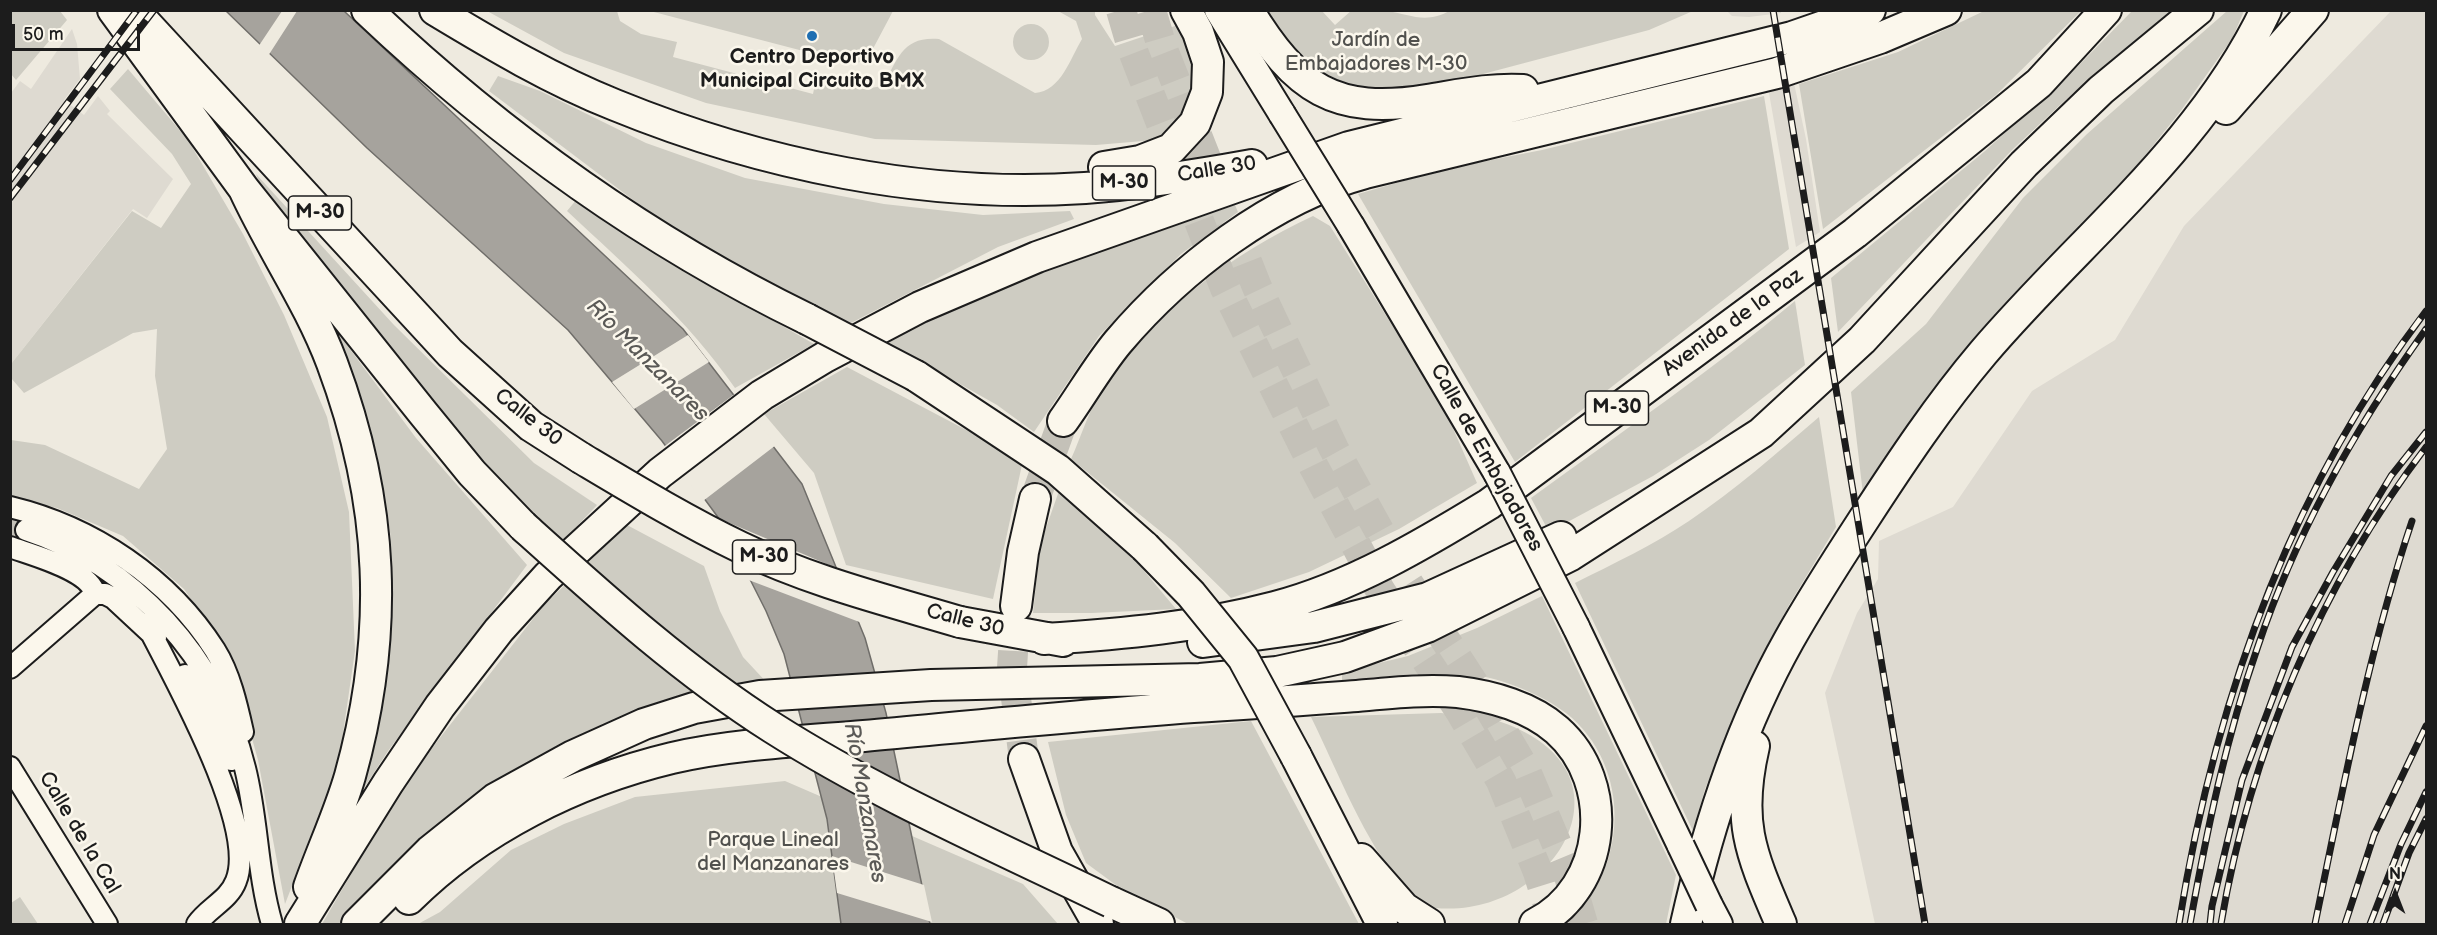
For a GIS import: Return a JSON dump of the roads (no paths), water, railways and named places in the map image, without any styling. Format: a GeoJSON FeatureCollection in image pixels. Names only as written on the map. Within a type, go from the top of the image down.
{"type":"FeatureCollection","features":[{"type":"Feature","properties":{"kind":"highway"},"geometry":{"type":"LineString","coordinates":[[113,10],[244,189],[465,464],[524,526],[609,604],[655,642],[774,729],[835,766],[1105,913],[1138,924]]}},
{"type":"Feature","properties":{"kind":"highway","name":"Calle 30"},"geometry":{"type":"LineString","coordinates":[[134,10],[450,353],[531,426],[665,507],[741,548],[823,581],[960,622],[1044,639]]}},
{"type":"Feature","properties":{"kind":"highway"},"geometry":{"type":"LineString","coordinates":[[150,10],[178,40],[190,73]]}},
{"type":"Feature","properties":{"kind":"highway"},"geometry":{"type":"LineString","coordinates":[[367,10],[452,86],[602,201],[738,285],[916,376],[1058,470],[1145,547],[1191,594],[1243,658],[1382,924]]}},
{"type":"Feature","properties":{"kind":"highway","name":"Calle 30"},"geometry":{"type":"LineString","coordinates":[[435,10],[517,58],[614,105],[727,146],[835,171],[897,181],[996,188],[1084,188],[1178,177],[1349,147]]}},
{"type":"Feature","properties":{"kind":"highway"},"geometry":{"type":"LineString","coordinates":[[897,181],[947,171],[1109,167],[1140,161],[1171,149],[1195,123],[1207,92],[1208,62],[1198,32],[1186,10]]}},
{"type":"Feature","properties":{"kind":"highway"},"geometry":{"type":"LineString","coordinates":[[1248,10],[1260,30],[1297,74],[1317,90],[1350,102],[1387,106],[1477,91],[1508,89],[1558,93]]}},
{"type":"Feature","properties":{"kind":"highway","name":"M-30"},"geometry":{"type":"LineString","coordinates":[[1349,147],[1558,93],[1792,37],[1870,10]]}},
{"type":"Feature","properties":{"kind":"highway"},"geometry":{"type":"LineString","coordinates":[[1063,422],[1117,343],[1153,306],[1215,251],[1258,221],[1303,196],[1340,180],[1377,170],[1777,74],[1880,38],[1946,10]]}},
{"type":"Feature","properties":{"kind":"highway","name":"Avenida de la Paz"},"geometry":{"type":"LineString","coordinates":[[1044,639],[1175,628],[1276,607],[1352,579],[1435,537],[1489,504],[1855,233],[2039,83],[2106,10]]}},
{"type":"Feature","properties":{"kind":"highway"},"geometry":{"type":"LineString","coordinates":[[1686,924],[1702,856],[1727,777],[1764,691],[1788,642],[1900,463],[1983,353],[2205,112],[2252,40],[2266,10]]}},
{"type":"Feature","properties":{"kind":"highway"},"geometry":{"type":"LineString","coordinates":[[1983,353],[2055,293],[2210,127],[2313,10]]}},
{"type":"Feature","properties":{"kind":"highway"},"geometry":{"type":"LineString","coordinates":[[357,924],[430,851],[495,799],[573,756],[644,724],[694,708],[760,696],[931,686],[1200,679],[1277,672],[1345,657],[1427,627],[1571,555],[1703,473],[1761,433],[1862,340],[2024,164],[2102,90],[2192,16]]}},
{"type":"Feature","properties":{"kind":"highway"},"geometry":{"type":"LineString","coordinates":[[300,924],[388,783],[440,706],[499,630],[548,576],[660,473],[762,395],[825,357],[920,307],[1037,257],[1349,147]]}},
{"type":"Feature","properties":{"kind":"highway"},"geometry":{"type":"LineString","coordinates":[[244,189],[332,361],[360,448],[374,540],[378,604],[370,691],[350,778],[295,924]]}},
{"type":"Feature","properties":{"kind":"highway"},"geometry":{"type":"LineString","coordinates":[[1044,639],[1091,646],[1144,646],[1188,644],[1314,627],[1428,598],[1703,473]]}},
{"type":"Feature","properties":{"kind":"highway"},"geometry":{"type":"LineString","coordinates":[[1016,606],[1023,552],[1035,499]]}},
{"type":"Feature","properties":{"kind":"highway"},"geometry":{"type":"LineString","coordinates":[[1764,691],[1764,720],[1755,745],[1745,796],[1747,828],[1754,860],[1781,924]]}},
{"type":"Feature","properties":{"kind":"highway"},"geometry":{"type":"LineString","coordinates":[[383,924],[429,879],[476,844],[567,794],[673,758],[769,744],[948,728],[1399,693],[1458,692],[1514,705],[1545,721],[1571,745],[1588,775],[1596,809],[1595,845],[1582,880],[1558,909],[1535,924]]}},
{"type":"Feature","properties":{"kind":"highway"},"geometry":{"type":"LineString","coordinates":[[1024,759],[1057,852],[1105,913],[1159,924]]}},
{"type":"Feature","properties":{"kind":"highway"},"geometry":{"type":"LineString","coordinates":[[1330,823],[1404,908],[1429,924]]}},
{"type":"Feature","properties":{"kind":"main road","name":"Calle de Embajadores"},"geometry":{"type":"LineString","coordinates":[[1218,10],[1351,226],[1497,473],[1576,627],[1714,915]]}},
{"type":"Feature","properties":{"kind":"street"},"geometry":{"type":"LineString","coordinates":[[10,507],[50,518],[100,541],[150,577],[191,619],[215,651],[237,705],[250,762],[249,791]]}},
{"type":"Feature","properties":{"kind":"street"},"geometry":{"type":"LineString","coordinates":[[26,530],[66,545],[106,569],[152,606],[198,662],[225,711],[238,745],[249,791],[264,896],[272,924]]}},
{"type":"Feature","properties":{"kind":"street"},"geometry":{"type":"LineString","coordinates":[[10,547],[55,563],[81,576],[93,587],[95,594]]}},
{"type":"Feature","properties":{"kind":"street"},"geometry":{"type":"LineString","coordinates":[[10,668],[95,594],[105,594],[149,629],[195,689],[249,791]]}},
{"type":"Feature","properties":{"kind":"street"},"geometry":{"type":"LineString","coordinates":[[149,629],[208,747],[231,805],[238,843],[236,881],[228,896],[202,916],[197,924]]}},
{"type":"Feature","properties":{"kind":"street","name":"Calle de la Cal"},"geometry":{"type":"LineString","coordinates":[[10,767],[107,924]]}},
{"type":"Feature","properties":{"kind":"water","name":"Río Manzanares"},"geometry":{"type":"Polygon","coordinates":[[[226,11],[344,11],[683,329],[802,484],[865,638],[886,713],[930,924],[841,924],[827,819],[784,654],[766,611],[720,520],[662,441],[568,330],[367,148],[226,11]]]}},
{"type":"Feature","properties":{"kind":"tunnel"},"geometry":{"type":"LineString","coordinates":[[1121,10],[1133,51],[1225,288],[1314,467],[1380,590],[1460,711],[1501,781],[1538,872],[1554,924]]}},
{"type":"Feature","properties":{"kind":"tunnel"},"geometry":{"type":"LineString","coordinates":[[1151,10],[1162,47],[1257,287],[1334,449],[1407,581],[1485,701],[1526,771],[1566,866],[1583,924]]}},
{"type":"Feature","properties":{"kind":"tunnel"},"geometry":{"type":"LineString","coordinates":[[1035,499],[1063,421]]}},
{"type":"Feature","properties":{"kind":"tunnel"},"geometry":{"type":"LineString","coordinates":[[10,525],[26,530]]}},
{"type":"Feature","properties":{"kind":"tunnel"},"geometry":{"type":"LineString","coordinates":[[1016,606],[1012,668],[1024,759]]}},
{"type":"Feature","properties":{"kind":"railway"},"geometry":{"type":"LineString","coordinates":[[10,180],[137,10]]}},
{"type":"Feature","properties":{"kind":"railway"},"geometry":{"type":"LineString","coordinates":[[10,198],[154,10]]}},
{"type":"Feature","properties":{"kind":"railway"},"geometry":{"type":"LineString","coordinates":[[1773,10],[1925,924]]}},
{"type":"Feature","properties":{"kind":"railway"},"geometry":{"type":"LineString","coordinates":[[2179,924],[2194,842],[2213,761],[2237,681],[2265,602],[2297,526],[2335,451],[2378,380],[2426,311]]}},
{"type":"Feature","properties":{"kind":"railway"},"geometry":{"type":"LineString","coordinates":[[2190,924],[2227,749],[2247,680],[2273,604],[2330,481],[2376,403],[2426,329]]}},
{"type":"Feature","properties":{"kind":"railway"},"geometry":{"type":"LineString","coordinates":[[2210,924],[2212,906],[2242,780],[2292,647],[2333,572],[2391,476],[2426,432]]}},
{"type":"Feature","properties":{"kind":"railway"},"geometry":{"type":"LineString","coordinates":[[2221,924],[2250,796],[2295,673],[2322,614],[2353,556],[2388,500],[2426,447]]}},
{"type":"Feature","properties":{"kind":"railway"},"geometry":{"type":"LineString","coordinates":[[2315,924],[2369,670],[2412,521]]}},
{"type":"Feature","properties":{"kind":"railway"},"geometry":{"type":"LineString","coordinates":[[2345,924],[2374,835],[2426,726]]}},
{"type":"Feature","properties":{"kind":"railway"},"geometry":{"type":"LineString","coordinates":[[2370,924],[2401,844],[2426,792]]}},
{"type":"Feature","properties":{"kind":"railway"},"geometry":{"type":"LineString","coordinates":[[2383,924],[2409,853],[2426,819]]}},
{"type":"Feature","properties":{"kind":"place","name":"Centro Deportivo Municipal Circuito BMX"},"geometry":{"type":"Point","coordinates":[812,36]}},
{"type":"Feature","properties":{"kind":"park label","name":"Jardín de Embajadores M-30"},"geometry":{"type":"Point","coordinates":[1376,53]}},
{"type":"Feature","properties":{"kind":"park label","name":"Parque Lineal del Manzanares"},"geometry":{"type":"Point","coordinates":[773,853]}}]}
